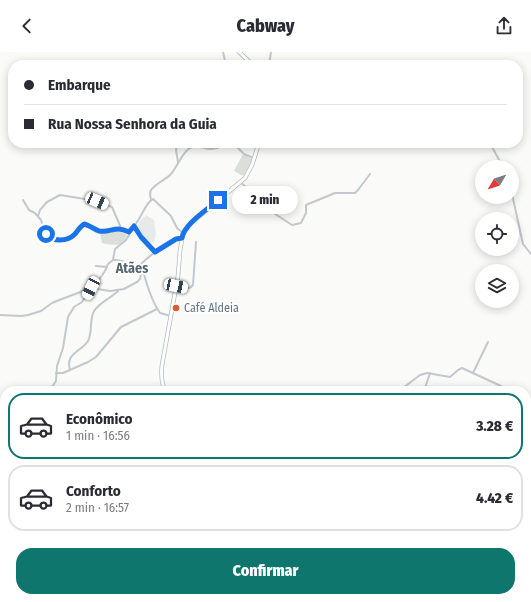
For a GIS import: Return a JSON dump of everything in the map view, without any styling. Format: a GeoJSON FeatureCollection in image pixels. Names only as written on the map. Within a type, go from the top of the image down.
{"type":"FeatureCollection","features":[{"type":"Feature","properties":{"kind":"main road"},"geometry":{"type":"LineString","coordinates":[[239,52],[248,60]]}},
{"type":"Feature","properties":{"kind":"main road"},"geometry":{"type":"LineString","coordinates":[[162,386],[162,365],[176,286],[183,233],[190,224],[240,182],[248,173],[257,148]]}},
{"type":"Feature","properties":{"kind":"street"},"geometry":{"type":"LineString","coordinates":[[177,148],[178,162]]}},
{"type":"Feature","properties":{"kind":"street"},"geometry":{"type":"LineString","coordinates":[[151,199],[150,194],[152,189],[171,174],[178,162],[191,148]]}},
{"type":"Feature","properties":{"kind":"street"},"geometry":{"type":"LineString","coordinates":[[205,148],[218,148]]}},
{"type":"Feature","properties":{"kind":"street"},"geometry":{"type":"LineString","coordinates":[[238,148],[244,154],[254,158]]}},
{"type":"Feature","properties":{"kind":"street"},"geometry":{"type":"LineString","coordinates":[[493,148],[499,160]]}},
{"type":"Feature","properties":{"kind":"street"},"geometry":{"type":"LineString","coordinates":[[240,182],[256,195],[269,210],[292,225],[297,225],[304,219],[306,205],[335,193],[355,193],[370,174]]}},
{"type":"Feature","properties":{"kind":"street"},"geometry":{"type":"LineString","coordinates":[[38,216],[40,210],[47,202],[60,195],[97,201],[112,207],[121,228]]}},
{"type":"Feature","properties":{"kind":"street"},"geometry":{"type":"LineString","coordinates":[[113,260],[115,249],[126,240],[129,232],[143,214],[147,203],[151,199]]}},
{"type":"Feature","properties":{"kind":"street"},"geometry":{"type":"LineString","coordinates":[[151,199],[157,201],[174,220],[178,228],[183,233]]}},
{"type":"Feature","properties":{"kind":"street"},"geometry":{"type":"LineString","coordinates":[[23,200],[29,210],[41,220],[48,237],[58,240],[72,236],[84,224],[98,231],[121,228],[129,232]]}},
{"type":"Feature","properties":{"kind":"street"},"geometry":{"type":"LineString","coordinates":[[514,204],[523,244],[531,254]]}},
{"type":"Feature","properties":{"kind":"street"},"geometry":{"type":"LineString","coordinates":[[134,226],[141,237],[155,252]]}},
{"type":"Feature","properties":{"kind":"street"},"geometry":{"type":"LineString","coordinates":[[0,315],[20,316],[28,315],[41,310],[52,303],[91,288],[96,284],[108,264],[113,260],[122,260],[134,266],[139,266],[155,252],[176,239],[182,238]]}},
{"type":"Feature","properties":{"kind":"street"},"geometry":{"type":"LineString","coordinates":[[176,286],[187,289],[190,288],[192,284],[196,242]]}},
{"type":"Feature","properties":{"kind":"street"},"geometry":{"type":"LineString","coordinates":[[142,264],[148,289],[157,309],[160,313],[171,316]]}},
{"type":"Feature","properties":{"kind":"street"},"geometry":{"type":"LineString","coordinates":[[96,266],[107,267]]}},
{"type":"Feature","properties":{"kind":"street"},"geometry":{"type":"LineString","coordinates":[[70,370],[69,363],[72,354],[87,342],[90,336],[93,312],[102,302],[140,279],[141,274],[139,266]]}},
{"type":"Feature","properties":{"kind":"street"},"geometry":{"type":"LineString","coordinates":[[91,288],[118,291]]}},
{"type":"Feature","properties":{"kind":"street"},"geometry":{"type":"LineString","coordinates":[[52,386],[56,381],[57,366],[68,317],[74,307],[82,302],[91,288]]}},
{"type":"Feature","properties":{"kind":"street"},"geometry":{"type":"LineString","coordinates":[[56,374],[63,373],[96,357],[121,327],[157,309]]}},
{"type":"Feature","properties":{"kind":"street"},"geometry":{"type":"LineString","coordinates":[[473,372],[488,342]]}},
{"type":"Feature","properties":{"kind":"street"},"geometry":{"type":"LineString","coordinates":[[406,386],[420,375],[430,373],[450,377],[462,368],[501,386]]}},
{"type":"Feature","properties":{"kind":"street"},"geometry":{"type":"LineString","coordinates":[[426,386],[430,373]]}},
{"type":"Feature","properties":{"kind":"shaded area"},"geometry":{"type":"Polygon","coordinates":[[[243,154],[252,159],[252,161],[243,176],[234,171],[243,154]]]}},
{"type":"Feature","properties":{"kind":"shaded area"},"geometry":{"type":"Polygon","coordinates":[[[146,215],[154,220],[156,235],[154,242],[152,243],[142,237],[136,227],[146,215]]]}},
{"type":"Feature","properties":{"kind":"shaded area"},"geometry":{"type":"Polygon","coordinates":[[[121,230],[125,232],[127,236],[125,240],[116,245],[102,243],[100,233],[121,230]]]}},
{"type":"Feature","properties":{"kind":"place","name":"Café Aldeia"},"geometry":{"type":"Point","coordinates":[176,308]}},
{"type":"Feature","properties":{"kind":"district","name":"Atães"},"geometry":{"type":"Point","coordinates":[132,268]}},
{"type":"Feature","properties":{"kind":"route"},"geometry":{"type":"LineString","coordinates":[[46,234],[51,239],[58,240],[72,236],[84,224],[98,231],[121,228],[129,232],[134,226],[141,237],[155,252],[176,239],[182,238],[185,229],[218,200]]}}]}
